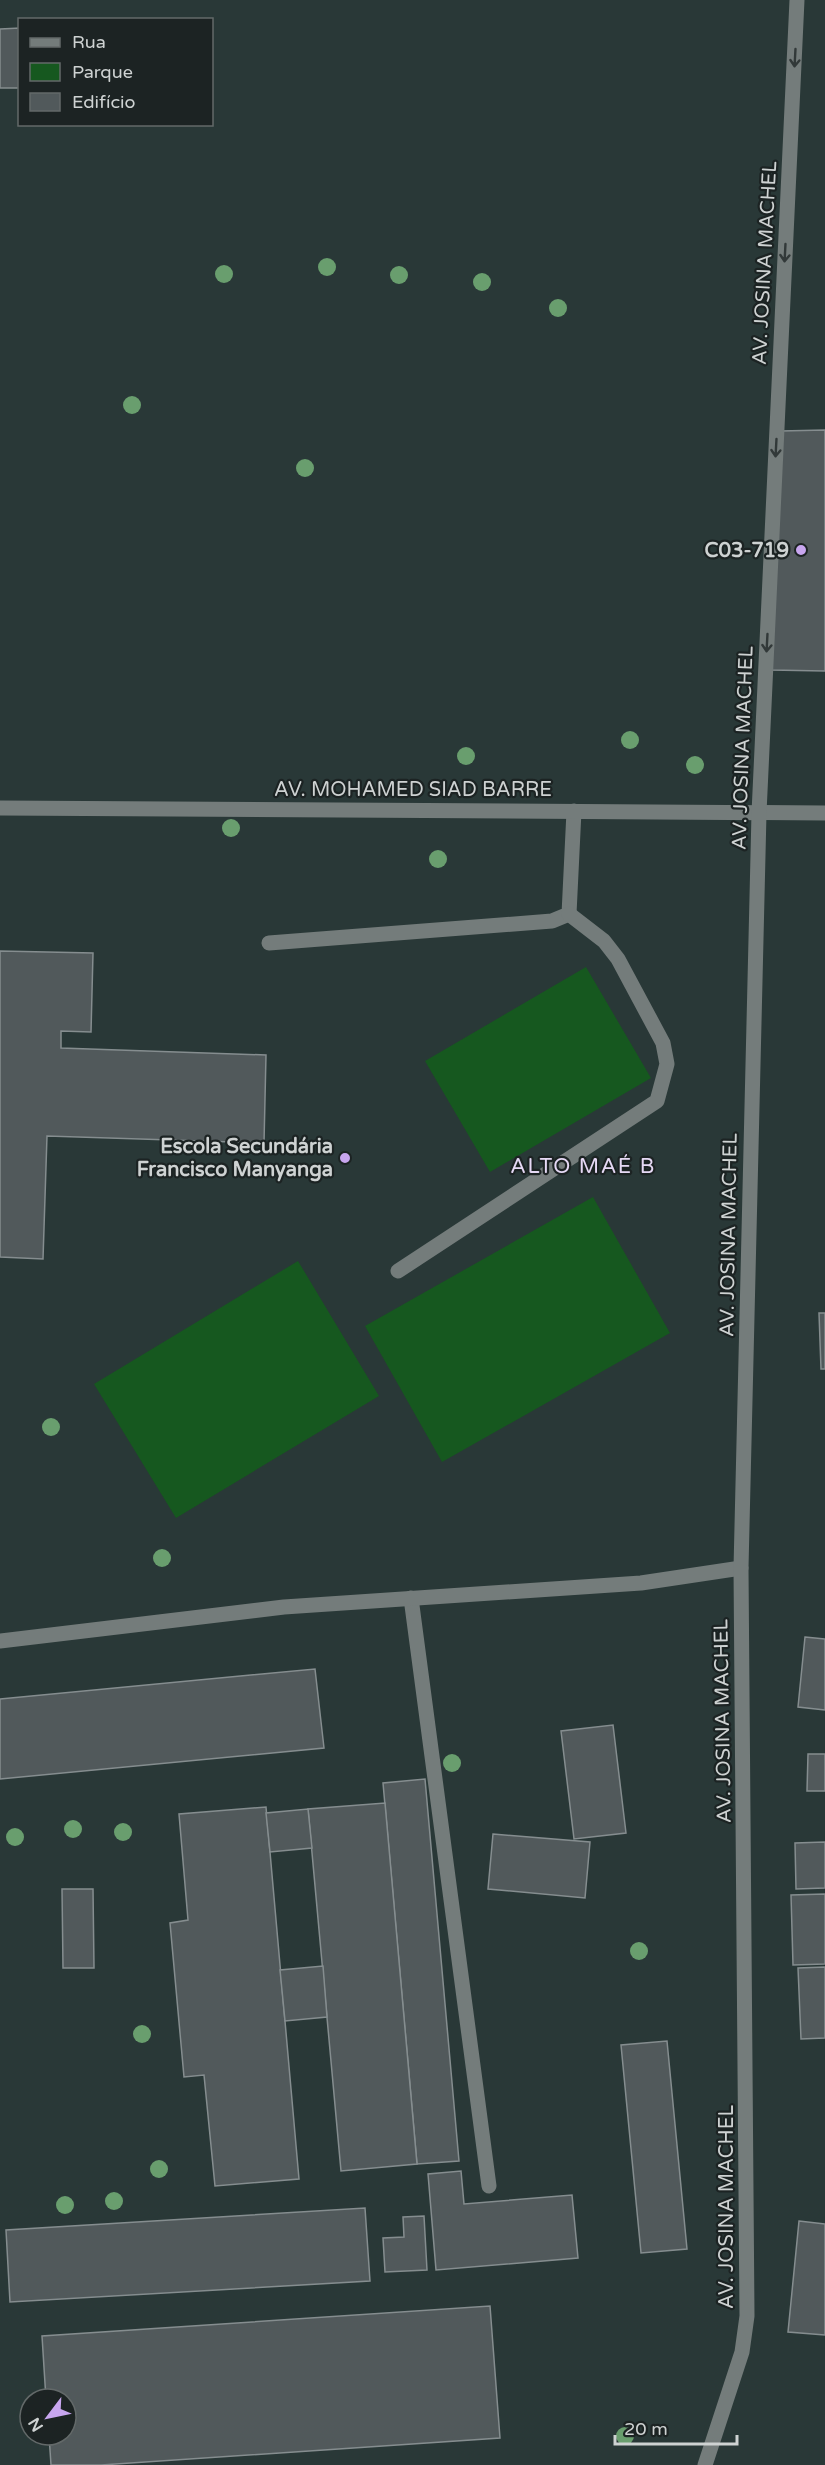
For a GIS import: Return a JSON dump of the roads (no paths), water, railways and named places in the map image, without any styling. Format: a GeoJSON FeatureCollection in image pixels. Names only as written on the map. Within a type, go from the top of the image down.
{"type":"FeatureCollection","features":[{"type":"Feature","properties":{"kind":"street","name":"AV. JOSINA MACHEL"},"geometry":{"type":"LineString","coordinates":[[705,2465],[742,2352],[747,2316],[741,1568],[759,813],[797,0]]}},
{"type":"Feature","properties":{"kind":"street","name":"AV. MOHAMED SIAD BARRE"},"geometry":{"type":"LineString","coordinates":[[0,808],[825,813]]}},
{"type":"Feature","properties":{"kind":"street"},"geometry":{"type":"LineString","coordinates":[[569,914],[574,811]]}},
{"type":"Feature","properties":{"kind":"street"},"geometry":{"type":"LineString","coordinates":[[269,942],[552,921],[569,914]]}},
{"type":"Feature","properties":{"kind":"street"},"geometry":{"type":"LineString","coordinates":[[398,1271],[657,1101],[667,1064],[663,1043],[618,959],[604,941],[569,914]]}},
{"type":"Feature","properties":{"kind":"street"},"geometry":{"type":"LineString","coordinates":[[0,1641],[284,1607],[640,1582],[741,1568]]}},
{"type":"Feature","properties":{"kind":"street"},"geometry":{"type":"LineString","coordinates":[[411,1598],[489,2186]]}},
{"type":"Feature","properties":{"kind":"place","name":"C03-719"},"geometry":{"type":"Point","coordinates":[801,550]}},
{"type":"Feature","properties":{"kind":"place","name":"Escola Secundária Francisco Manyanga"},"geometry":{"type":"Point","coordinates":[345,1158]}},
{"type":"Feature","properties":{"kind":"district","name":"ALTO MAÉ B"},"geometry":{"type":"Point","coordinates":[583,1166]}}]}
